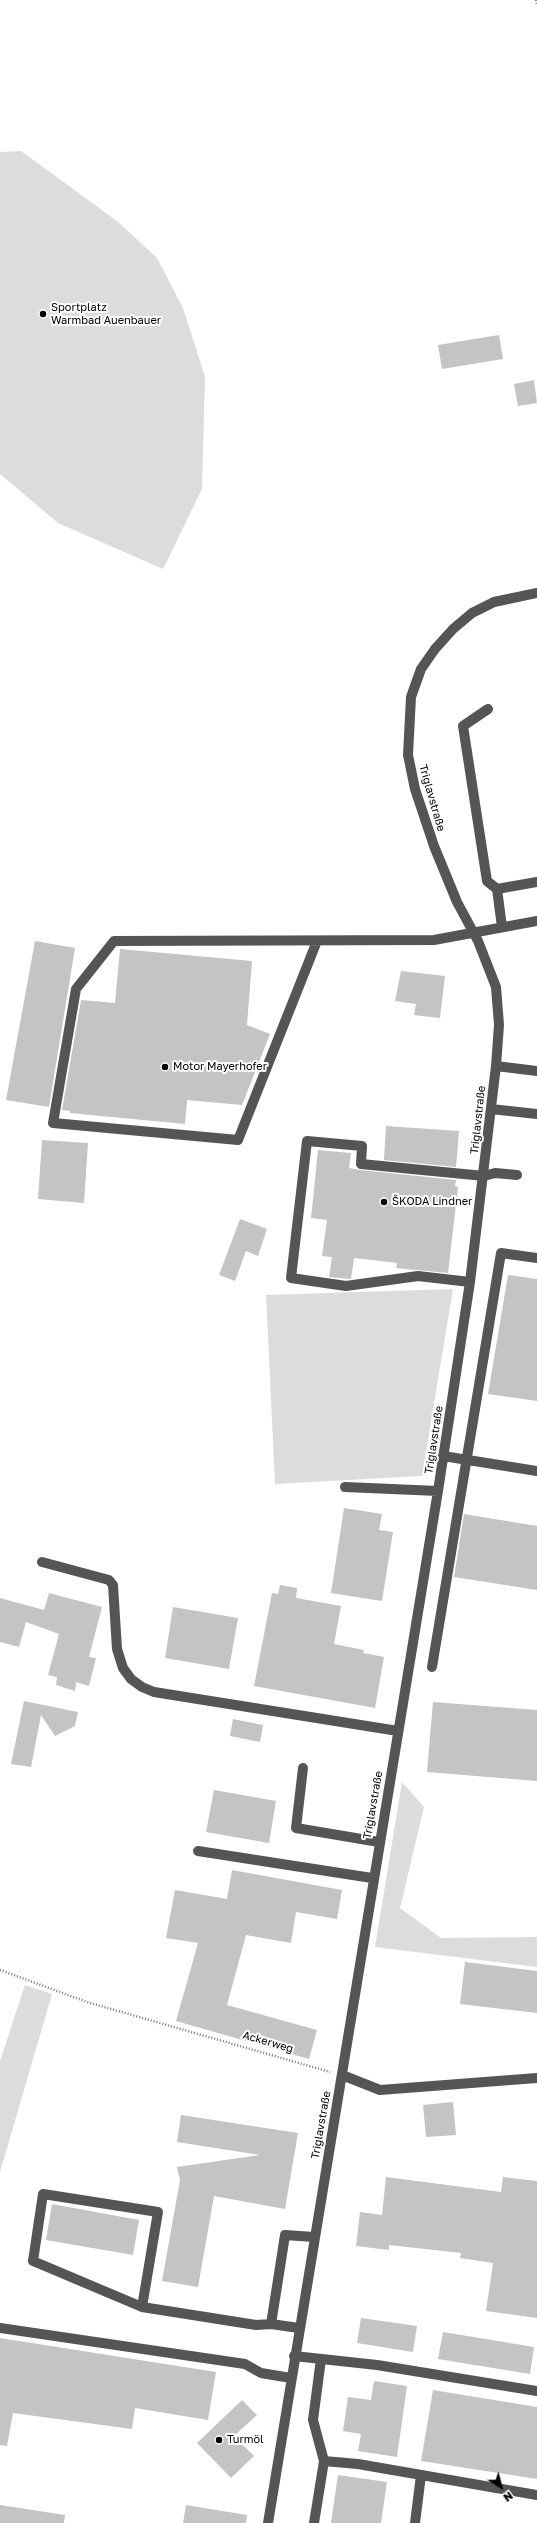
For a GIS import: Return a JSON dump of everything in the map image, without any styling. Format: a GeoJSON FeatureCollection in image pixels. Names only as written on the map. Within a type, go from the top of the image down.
{"type":"FeatureCollection","features":[{"type":"Feature","properties":{"kind":"street","name":"Triglavstraße"},"geometry":{"type":"LineString","coordinates":[[268,2523],[294,2356],[342,2075],[372,1878],[438,1491],[470,1282],[484,1176],[496,1066],[499,1019],[496,987],[491,968],[457,902],[434,846],[415,789],[408,755],[411,697],[421,669],[435,649],[453,629],[472,613],[494,602],[537,593]]}},
{"type":"Feature","properties":{"kind":"street"},"geometry":{"type":"LineString","coordinates":[[488,709],[464,726],[487,881],[497,888],[537,882]]}},
{"type":"Feature","properties":{"kind":"street"},"geometry":{"type":"LineString","coordinates":[[497,888],[502,927]]}},
{"type":"Feature","properties":{"kind":"street"},"geometry":{"type":"LineString","coordinates":[[317,940],[238,1140],[53,1123],[76,989],[114,941],[317,940],[434,940],[537,921]]}},
{"type":"Feature","properties":{"kind":"street"},"geometry":{"type":"LineString","coordinates":[[496,1066],[537,1071]]}},
{"type":"Feature","properties":{"kind":"street"},"geometry":{"type":"LineString","coordinates":[[491,1109],[537,1114]]}},
{"type":"Feature","properties":{"kind":"street"},"geometry":{"type":"LineString","coordinates":[[470,1282],[418,1276],[346,1286],[291,1278],[307,1141],[362,1146],[361,1164],[484,1176],[496,1173],[517,1176]]}},
{"type":"Feature","properties":{"kind":"street"},"geometry":{"type":"LineString","coordinates":[[432,1667],[465,1460],[501,1253],[537,1258]]}},
{"type":"Feature","properties":{"kind":"street"},"geometry":{"type":"LineString","coordinates":[[443,1456],[537,1471]]}},
{"type":"Feature","properties":{"kind":"street"},"geometry":{"type":"LineString","coordinates":[[345,1487],[438,1491]]}},
{"type":"Feature","properties":{"kind":"street"},"geometry":{"type":"LineString","coordinates":[[42,1562],[109,1580],[113,1585],[117,1649],[123,1668],[131,1679],[142,1687],[154,1692],[398,1731]]}},
{"type":"Feature","properties":{"kind":"street"},"geometry":{"type":"LineString","coordinates":[[303,1768],[296,1828],[379,1842]]}},
{"type":"Feature","properties":{"kind":"street"},"geometry":{"type":"LineString","coordinates":[[198,1850],[372,1878]]}},
{"type":"Feature","properties":{"kind":"street"},"geometry":{"type":"LineString","coordinates":[[342,2075],[380,2090],[537,2078]]}},
{"type":"Feature","properties":{"kind":"street"},"geometry":{"type":"LineString","coordinates":[[142,2307],[158,2212],[43,2194],[33,2261],[142,2307],[256,2325],[271,2324],[300,2328]]}},
{"type":"Feature","properties":{"kind":"street"},"geometry":{"type":"LineString","coordinates":[[271,2324],[285,2235],[314,2237]]}},
{"type":"Feature","properties":{"kind":"street"},"geometry":{"type":"LineString","coordinates":[[0,2328],[245,2364],[261,2373],[291,2378]]}},
{"type":"Feature","properties":{"kind":"street"},"geometry":{"type":"LineString","coordinates":[[294,2356],[377,2365],[537,2391]]}},
{"type":"Feature","properties":{"kind":"street"},"geometry":{"type":"LineString","coordinates":[[314,2523],[324,2461],[312,2420],[321,2359]]}},
{"type":"Feature","properties":{"kind":"street"},"geometry":{"type":"LineString","coordinates":[[324,2461],[421,2475],[537,2495]]}},
{"type":"Feature","properties":{"kind":"street"},"geometry":{"type":"LineString","coordinates":[[415,2523],[421,2475]]}},
{"type":"Feature","properties":{"kind":"path"},"geometry":{"type":"LineString","coordinates":[[536,0],[537,4]]}},
{"type":"Feature","properties":{"kind":"path","name":"Ackerweg"},"geometry":{"type":"LineString","coordinates":[[0,1970],[87,2002],[342,2075]]}},
{"type":"Feature","properties":{"kind":"shaded area"},"geometry":{"type":"Polygon","coordinates":[[[21,151],[117,221],[157,258],[183,308],[205,377],[202,489],[163,569],[58,523],[0,474],[0,152],[21,151]]]}},
{"type":"Feature","properties":{"kind":"shaded area"},"geometry":{"type":"Polygon","coordinates":[[[453,1289],[422,1476],[275,1484],[266,1295],[453,1289]]]}},
{"type":"Feature","properties":{"kind":"shaded area"},"geometry":{"type":"Polygon","coordinates":[[[402,1782],[424,1807],[400,1908],[441,1938],[537,1937],[537,1967],[375,1947],[402,1782]]]}},
{"type":"Feature","properties":{"kind":"shaded area"},"geometry":{"type":"Polygon","coordinates":[[[25,1985],[52,1994],[0,2172],[0,2061],[25,1985]]]}},
{"type":"Feature","properties":{"kind":"building"},"geometry":{"type":"Polygon","coordinates":[[[499,335],[503,359],[442,369],[438,345],[499,335]]]}},
{"type":"Feature","properties":{"kind":"building"},"geometry":{"type":"Polygon","coordinates":[[[534,380],[537,403],[518,406],[514,384],[534,380]]]}},
{"type":"Feature","properties":{"kind":"building"},"geometry":{"type":"Polygon","coordinates":[[[35,941],[75,948],[49,1107],[6,1100],[35,941]]]}},
{"type":"Feature","properties":{"kind":"building","name":"Motor Mayerhofer"},"geometry":{"type":"Polygon","coordinates":[[[120,949],[252,961],[247,1025],[270,1034],[242,1105],[187,1100],[185,1124],[70,1113],[70,1111],[62,1110],[81,1000],[115,1003],[120,949]]]}},
{"type":"Feature","properties":{"kind":"building"},"geometry":{"type":"Polygon","coordinates":[[[401,971],[445,976],[440,1018],[414,1015],[416,1004],[395,1001],[401,971]]]}},
{"type":"Feature","properties":{"kind":"building"},"geometry":{"type":"Polygon","coordinates":[[[386,1126],[459,1131],[456,1167],[384,1160],[386,1126]]]}},
{"type":"Feature","properties":{"kind":"building"},"geometry":{"type":"Polygon","coordinates":[[[42,1140],[88,1143],[84,1203],[38,1199],[42,1140]]]}},
{"type":"Feature","properties":{"kind":"building","name":"ŠKODA Lindner"},"geometry":{"type":"Polygon","coordinates":[[[318,1150],[351,1153],[349,1168],[456,1180],[455,1186],[458,1187],[448,1273],[396,1268],[397,1263],[354,1258],[351,1279],[329,1277],[332,1257],[322,1256],[327,1220],[311,1218],[318,1150]]]}},
{"type":"Feature","properties":{"kind":"building"},"geometry":{"type":"Polygon","coordinates":[[[240,1219],[267,1229],[258,1256],[246,1251],[235,1281],[219,1275],[240,1219]]]}},
{"type":"Feature","properties":{"kind":"building"},"geometry":{"type":"Polygon","coordinates":[[[508,1275],[537,1279],[537,1401],[488,1394],[508,1275]]]}},
{"type":"Feature","properties":{"kind":"building"},"geometry":{"type":"Polygon","coordinates":[[[344,1508],[382,1514],[379,1530],[393,1532],[382,1601],[331,1593],[344,1508]]]}},
{"type":"Feature","properties":{"kind":"building"},"geometry":{"type":"Polygon","coordinates":[[[464,1514],[537,1526],[537,1590],[454,1577],[464,1514]]]}},
{"type":"Feature","properties":{"kind":"building"},"geometry":{"type":"Polygon","coordinates":[[[280,1585],[297,1588],[296,1598],[341,1606],[334,1644],[364,1650],[363,1653],[384,1657],[375,1708],[254,1686],[272,1593],[278,1594],[280,1585]]]}},
{"type":"Feature","properties":{"kind":"building"},"geometry":{"type":"Polygon","coordinates":[[[49,1593],[102,1607],[89,1657],[96,1658],[89,1686],[76,1682],[75,1691],[56,1685],[57,1677],[48,1675],[59,1634],[26,1622],[19,1647],[0,1642],[0,1598],[44,1610],[49,1593]]]}},
{"type":"Feature","properties":{"kind":"building"},"geometry":{"type":"Polygon","coordinates":[[[173,1607],[238,1618],[229,1669],[165,1658],[173,1607]]]}},
{"type":"Feature","properties":{"kind":"building"},"geometry":{"type":"Polygon","coordinates":[[[24,1701],[78,1712],[75,1726],[55,1736],[41,1715],[31,1767],[11,1764],[24,1701]]]}},
{"type":"Feature","properties":{"kind":"building"},"geometry":{"type":"Polygon","coordinates":[[[433,1702],[537,1710],[537,1781],[427,1772],[433,1702]]]}},
{"type":"Feature","properties":{"kind":"building"},"geometry":{"type":"Polygon","coordinates":[[[233,1719],[263,1725],[260,1742],[230,1736],[233,1719]]]}},
{"type":"Feature","properties":{"kind":"building"},"geometry":{"type":"Polygon","coordinates":[[[214,1790],[276,1801],[269,1843],[206,1832],[214,1790]]]}},
{"type":"Feature","properties":{"kind":"building"},"geometry":{"type":"Polygon","coordinates":[[[232,1870],[342,1890],[337,1919],[296,1912],[291,1943],[246,1935],[227,2005],[317,2030],[309,2059],[176,2021],[198,1943],[166,1938],[175,1890],[227,1899],[232,1870]]]}},
{"type":"Feature","properties":{"kind":"building"},"geometry":{"type":"Polygon","coordinates":[[[465,1962],[537,1971],[537,2013],[460,2004],[465,1962]]]}},
{"type":"Feature","properties":{"kind":"building"},"geometry":{"type":"Polygon","coordinates":[[[453,2102],[456,2135],[426,2137],[423,2105],[453,2102]]]}},
{"type":"Feature","properties":{"kind":"building"},"geometry":{"type":"Polygon","coordinates":[[[181,2115],[298,2133],[285,2209],[214,2196],[198,2287],[162,2281],[180,2180],[177,2167],[260,2155],[177,2142],[181,2115]]]}},
{"type":"Feature","properties":{"kind":"building"},"geometry":{"type":"Polygon","coordinates":[[[386,2177],[501,2192],[503,2177],[537,2181],[537,2318],[486,2311],[493,2263],[460,2258],[461,2253],[389,2245],[389,2250],[356,2246],[360,2212],[382,2215],[386,2177]]]}},
{"type":"Feature","properties":{"kind":"building"},"geometry":{"type":"Polygon","coordinates":[[[52,2204],[139,2220],[133,2255],[46,2240],[52,2204]]]}},
{"type":"Feature","properties":{"kind":"building"},"geometry":{"type":"Polygon","coordinates":[[[361,2318],[417,2326],[413,2352],[357,2343],[361,2318]]]}},
{"type":"Feature","properties":{"kind":"building"},"geometry":{"type":"Polygon","coordinates":[[[443,2332],[534,2347],[530,2374],[438,2359],[443,2332]]]}},
{"type":"Feature","properties":{"kind":"building"},"geometry":{"type":"Polygon","coordinates":[[[0,2338],[216,2372],[208,2420],[135,2408],[132,2429],[13,2413],[7,2446],[0,2445],[0,2338]]]}},
{"type":"Feature","properties":{"kind":"building"},"geometry":{"type":"Polygon","coordinates":[[[374,2381],[407,2386],[397,2457],[358,2451],[361,2434],[343,2431],[348,2397],[371,2400],[374,2381]]]}},
{"type":"Feature","properties":{"kind":"building"},"geometry":{"type":"Polygon","coordinates":[[[433,2390],[537,2407],[537,2479],[421,2461],[433,2390]]]}},
{"type":"Feature","properties":{"kind":"building","name":"Turmöl"},"geometry":{"type":"Polygon","coordinates":[[[242,2400],[257,2415],[234,2436],[254,2456],[231,2478],[197,2443],[242,2400]]]}},
{"type":"Feature","properties":{"kind":"building"},"geometry":{"type":"Polygon","coordinates":[[[338,2475],[387,2482],[381,2523],[331,2523],[338,2475]]]}},
{"type":"Feature","properties":{"kind":"building"},"geometry":{"type":"Polygon","coordinates":[[[0,2505],[65,2515],[64,2523],[0,2523],[0,2505]]]}},
{"type":"Feature","properties":{"kind":"building"},"geometry":{"type":"Polygon","coordinates":[[[186,2505],[247,2515],[246,2523],[183,2523],[186,2505]]]}},
{"type":"Feature","properties":{"kind":"place","name":"Sportplatz Warmbad Auenbauer"},"geometry":{"type":"Point","coordinates":[43,314]}},
{"type":"Feature","properties":{"kind":"place","name":"Motor Mayerhofer"},"geometry":{"type":"Point","coordinates":[165,1067]}},
{"type":"Feature","properties":{"kind":"place","name":"ŠKODA Lindner"},"geometry":{"type":"Point","coordinates":[384,1202]}},
{"type":"Feature","properties":{"kind":"place","name":"Turmöl"},"geometry":{"type":"Point","coordinates":[219,2440]}}]}
